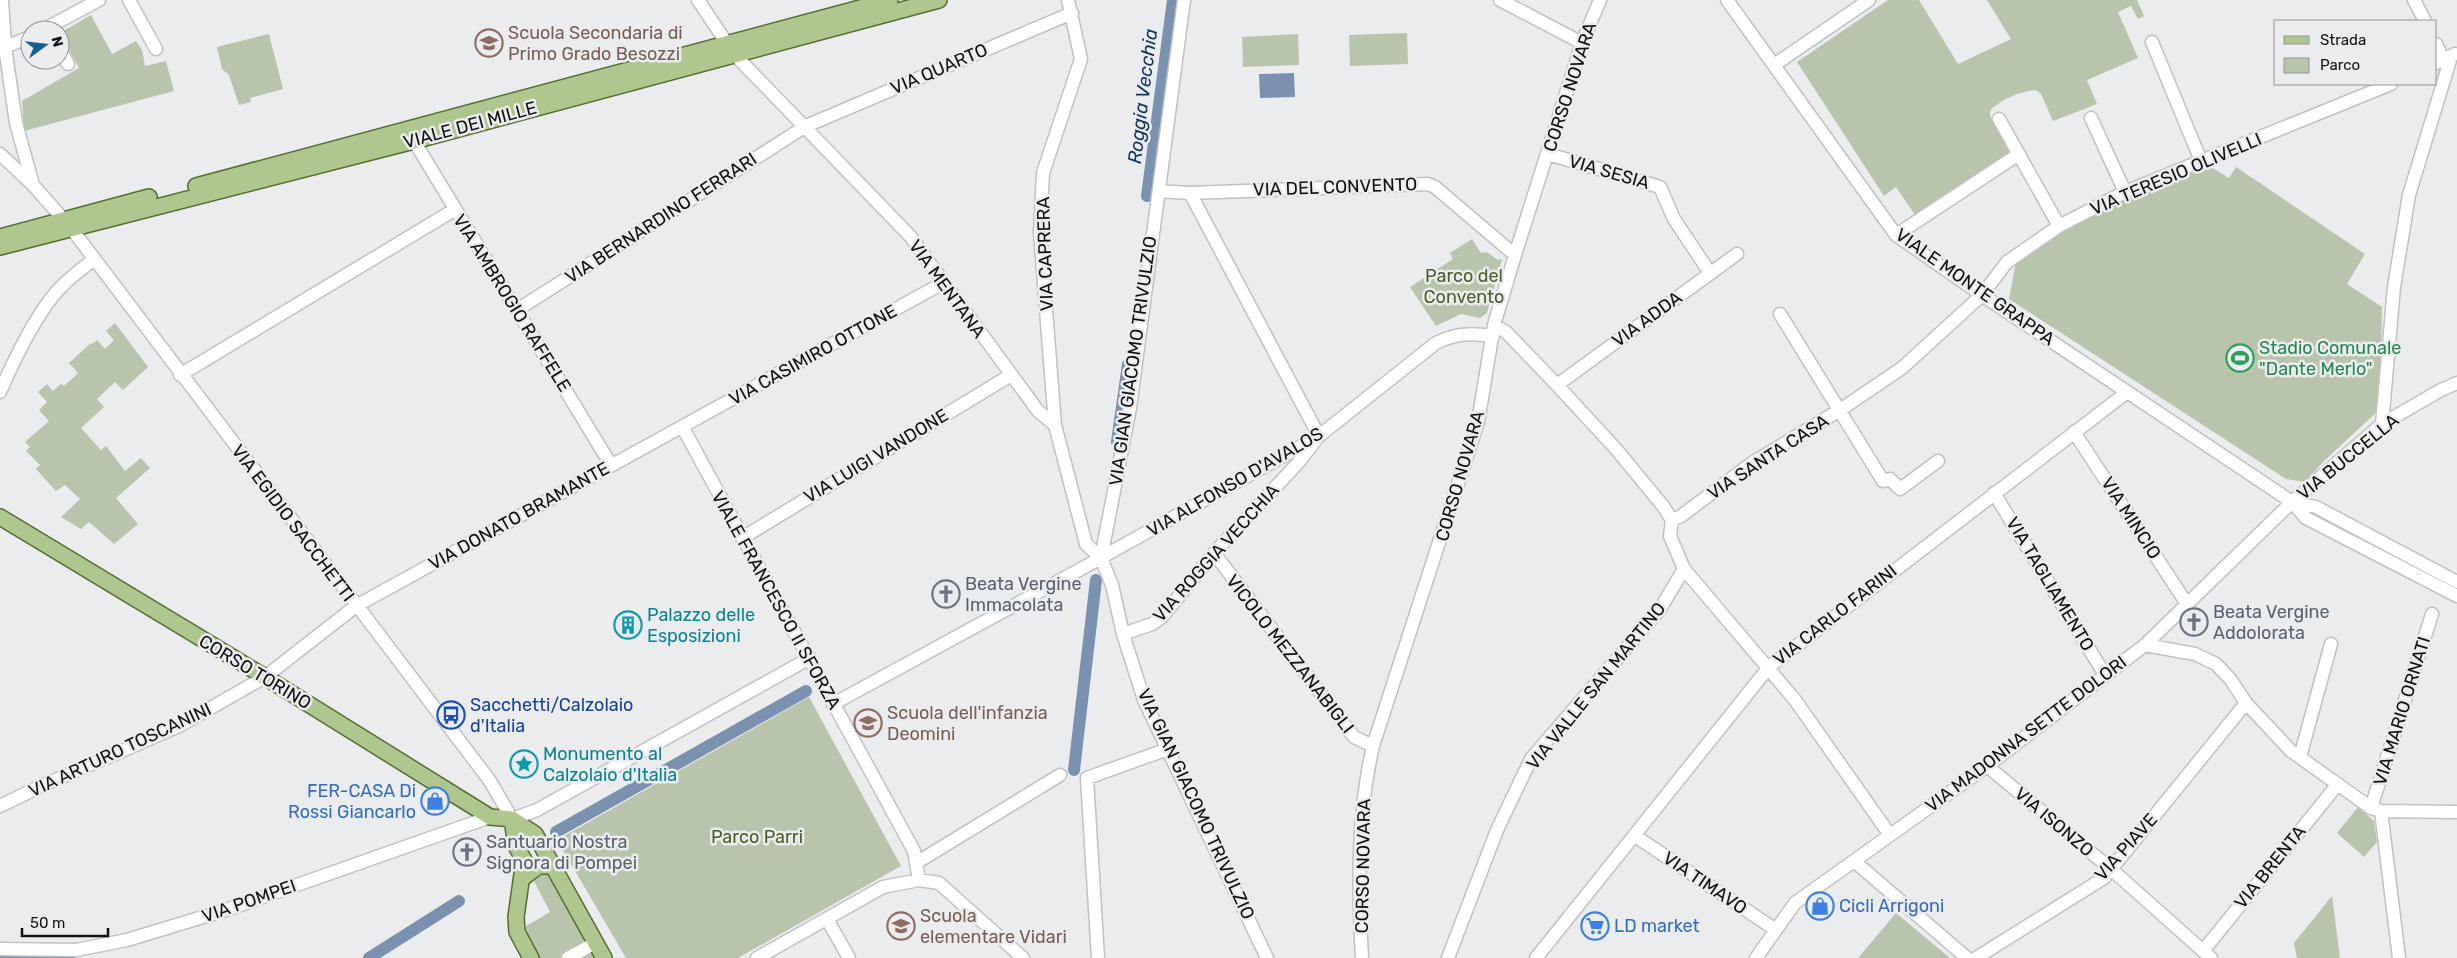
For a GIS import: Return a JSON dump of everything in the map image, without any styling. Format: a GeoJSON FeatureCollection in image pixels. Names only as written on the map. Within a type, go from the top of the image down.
{"type":"FeatureCollection","features":[{"type":"Feature","properties":{"kind":"main road","name":"VIALE DEI MILLE"},"geometry":{"type":"LineString","coordinates":[[0,237],[67,224],[414,141],[890,0]]}},
{"type":"Feature","properties":{"kind":"main road","name":"VIALE DEI MILLE"},"geometry":{"type":"LineString","coordinates":[[0,247],[67,224],[206,183],[730,48],[939,0]]}},
{"type":"Feature","properties":{"kind":"main road","name":"CORSO TORINO"},"geometry":{"type":"LineString","coordinates":[[0,517],[265,677],[490,817],[512,819]]}},
{"type":"Feature","properties":{"kind":"main road"},"geometry":{"type":"LineString","coordinates":[[512,819],[535,834],[604,958]]}},
{"type":"Feature","properties":{"kind":"main road"},"geometry":{"type":"LineString","coordinates":[[512,819],[516,846],[524,860],[524,877],[516,917],[517,932],[531,958]]}},
{"type":"Feature","properties":{"kind":"main road"},"geometry":{"type":"LineString","coordinates":[[524,877],[540,866],[553,866]]}},
{"type":"Feature","properties":{"kind":"street"},"geometry":{"type":"LineString","coordinates":[[2,0],[5,47],[16,123],[33,185]]}},
{"type":"Feature","properties":{"kind":"street"},"geometry":{"type":"LineString","coordinates":[[63,20],[98,0]]}},
{"type":"Feature","properties":{"kind":"street"},"geometry":{"type":"LineString","coordinates":[[129,0],[156,49]]}},
{"type":"Feature","properties":{"kind":"street","name":"VIA MENTANA"},"geometry":{"type":"LineString","coordinates":[[698,0],[730,48],[910,236],[1038,411],[1055,425]]}},
{"type":"Feature","properties":{"kind":"street","name":"VIA CAPRERA"},"geometry":{"type":"LineString","coordinates":[[1055,425],[1040,232],[1043,173],[1081,59],[1068,0]]}},
{"type":"Feature","properties":{"kind":"street","name":"VIA GIAN GIACOMO TRIVULZIO"},"geometry":{"type":"LineString","coordinates":[[1184,0],[1130,408],[1102,558],[1112,585],[1123,634],[1144,700],[1267,958]]}},
{"type":"Feature","properties":{"kind":"street","name":"CORSO NOVARA"},"geometry":{"type":"LineString","coordinates":[[1362,958],[1360,917],[1364,783],[1373,746],[1478,422],[1494,331],[1514,255],[1548,154],[1582,43],[1600,0]]}},
{"type":"Feature","properties":{"kind":"street","name":"VIALE MONTE GRAPPA"},"geometry":{"type":"LineString","coordinates":[[1727,0],[1896,235],[2126,393],[2292,502],[2306,518],[2457,596]]}},
{"type":"Feature","properties":{"kind":"street"},"geometry":{"type":"LineString","coordinates":[[1774,65],[1869,0]]}},
{"type":"Feature","properties":{"kind":"street"},"geometry":{"type":"LineString","coordinates":[[2414,0],[2424,20]]}},
{"type":"Feature","properties":{"kind":"street"},"geometry":{"type":"LineString","coordinates":[[1504,1],[1582,43]]}},
{"type":"Feature","properties":{"kind":"street","name":"VIA QUARTO"},"geometry":{"type":"LineString","coordinates":[[806,126],[1072,13]]}},
{"type":"Feature","properties":{"kind":"street"},"geometry":{"type":"LineString","coordinates":[[5,47],[20,41]]}},
{"type":"Feature","properties":{"kind":"street"},"geometry":{"type":"LineString","coordinates":[[2152,42],[2201,161]]}},
{"type":"Feature","properties":{"kind":"street"},"geometry":{"type":"LineString","coordinates":[[2382,424],[2394,287],[2409,195],[2447,58],[2437,45]]}},
{"type":"Feature","properties":{"kind":"street","name":"VIA TERESIO OLIVELLI"},"geometry":{"type":"LineString","coordinates":[[1982,295],[2007,262],[2059,226],[2125,192],[2389,85]]}},
{"type":"Feature","properties":{"kind":"street"},"geometry":{"type":"LineString","coordinates":[[2091,118],[2125,192]]}},
{"type":"Feature","properties":{"kind":"street"},"geometry":{"type":"LineString","coordinates":[[1999,119],[2059,226]]}},
{"type":"Feature","properties":{"kind":"street","name":"VIA BERNARDINO FERRARI"},"geometry":{"type":"LineString","coordinates":[[517,310],[806,126]]}},
{"type":"Feature","properties":{"kind":"street","name":"VIA AMBROGIO RAFFELE"},"geometry":{"type":"LineString","coordinates":[[414,141],[454,210],[611,465]]}},
{"type":"Feature","properties":{"kind":"street","name":"VIA EGIDIO SACCHETTI"},"geometry":{"type":"LineString","coordinates":[[0,154],[33,185],[67,224],[490,781],[512,819]]}},
{"type":"Feature","properties":{"kind":"street","name":"VIA SESIA"},"geometry":{"type":"LineString","coordinates":[[1548,154],[1660,187],[1674,219],[1710,273]]}},
{"type":"Feature","properties":{"kind":"street"},"geometry":{"type":"LineString","coordinates":[[1896,235],[2019,154]]}},
{"type":"Feature","properties":{"kind":"street","name":"VIA DEL CONVENTO"},"geometry":{"type":"LineString","coordinates":[[1159,191],[1190,193],[1428,184],[1435,187],[1514,255]]}},
{"type":"Feature","properties":{"kind":"street"},"geometry":{"type":"LineString","coordinates":[[1190,193],[1319,436]]}},
{"type":"Feature","properties":{"kind":"street"},"geometry":{"type":"LineString","coordinates":[[180,375],[454,210]]}},
{"type":"Feature","properties":{"kind":"street","name":"VIA ADDA"},"geometry":{"type":"LineString","coordinates":[[1557,385],[1737,254]]}},
{"type":"Feature","properties":{"kind":"street"},"geometry":{"type":"LineString","coordinates":[[0,392],[10,367],[34,324],[62,285],[93,260]]}},
{"type":"Feature","properties":{"kind":"street","name":"VIA CASIMIRO OTTONE"},"geometry":{"type":"LineString","coordinates":[[683,428],[943,283]]}},
{"type":"Feature","properties":{"kind":"street","name":"VIA SANTA CASA"},"geometry":{"type":"LineString","coordinates":[[1672,520],[1681,516],[1752,463],[1840,410],[1902,368],[1982,295]]}},
{"type":"Feature","properties":{"kind":"street"},"geometry":{"type":"LineString","coordinates":[[1780,314],[1840,410]]}},
{"type":"Feature","properties":{"kind":"street"},"geometry":{"type":"LineString","coordinates":[[1494,331],[1506,332],[1557,385],[1616,449],[1672,520],[1670,536],[1684,569],[1769,667],[1890,835]]}},
{"type":"Feature","properties":{"kind":"street","name":"VIA ALFONSO D'AVALOS"},"geometry":{"type":"LineString","coordinates":[[833,704],[1102,558],[1319,436],[1436,343],[1451,336],[1465,333],[1494,331]]}},
{"type":"Feature","properties":{"kind":"street","name":"VIA LUIGI VANDONE"},"geometry":{"type":"LineString","coordinates":[[742,538],[1011,375]]}},
{"type":"Feature","properties":{"kind":"street","name":"VIA BUCCELLA"},"geometry":{"type":"LineString","coordinates":[[2292,502],[2382,424],[2441,390],[2457,383]]}},
{"type":"Feature","properties":{"kind":"street","name":"VIA CARLO FARINI"},"geometry":{"type":"LineString","coordinates":[[1536,958],[1769,667],[2126,393]]}},
{"type":"Feature","properties":{"kind":"street","name":"VIA SANTA CASA"},"geometry":{"type":"LineString","coordinates":[[1840,410],[1883,481],[1890,479],[1900,489],[1938,461]]}},
{"type":"Feature","properties":{"kind":"street"},"geometry":{"type":"LineString","coordinates":[[1055,425],[1086,544],[1102,558]]}},
{"type":"Feature","properties":{"kind":"street","name":"VIA DONATO BRAMANTE"},"geometry":{"type":"LineString","coordinates":[[265,677],[356,606],[611,465],[683,428]]}},
{"type":"Feature","properties":{"kind":"street","name":"VIALE FRANCESCO II SFORZA"},"geometry":{"type":"LineString","coordinates":[[683,428],[914,851],[919,880]]}},
{"type":"Feature","properties":{"kind":"street","name":"VIA MINCIO"},"geometry":{"type":"LineString","coordinates":[[2074,432],[2187,604]]}},
{"type":"Feature","properties":{"kind":"street","name":"VIA ROGGIA VECCHIA"},"geometry":{"type":"LineString","coordinates":[[1123,634],[1152,624],[1162,617],[1214,553],[1298,464],[1319,436]]}},
{"type":"Feature","properties":{"kind":"street","name":"VIA TAGLIAMENTO"},"geometry":{"type":"LineString","coordinates":[[1994,494],[2105,676]]}},
{"type":"Feature","properties":{"kind":"street","name":"VIALE MONTE GRAPPA"},"geometry":{"type":"LineString","coordinates":[[2292,502],[2313,506],[2457,582]]}},
{"type":"Feature","properties":{"kind":"street","name":"VIA MADONNA SETTE DOLORI"},"geometry":{"type":"LineString","coordinates":[[1756,958],[1794,903],[1986,766],[2145,645],[2292,502]]}},
{"type":"Feature","properties":{"kind":"street","name":"VICOLO MEZZANABIGLI"},"geometry":{"type":"LineString","coordinates":[[1214,553],[1354,737],[1373,746]]}},
{"type":"Feature","properties":{"kind":"street","name":"VIA VALLE SAN MARTINO"},"geometry":{"type":"LineString","coordinates":[[1448,958],[1497,830],[1531,759],[1660,609],[1684,569]]}},
{"type":"Feature","properties":{"kind":"street","name":"VIA MARIO ORNATI"},"geometry":{"type":"LineString","coordinates":[[2376,810],[2432,614]]}},
{"type":"Feature","properties":{"kind":"street"},"geometry":{"type":"LineString","coordinates":[[2300,757],[2331,644]]}},
{"type":"Feature","properties":{"kind":"street"},"geometry":{"type":"LineString","coordinates":[[2145,645],[2195,654],[2216,664],[2231,680],[2246,703],[2300,757],[2376,810],[2457,812]]}},
{"type":"Feature","properties":{"kind":"street"},"geometry":{"type":"LineString","coordinates":[[512,819],[537,810],[810,658]]}},
{"type":"Feature","properties":{"kind":"street","name":"VIA ARTURO TOSCANINI"},"geometry":{"type":"LineString","coordinates":[[0,806],[179,726],[265,677]]}},
{"type":"Feature","properties":{"kind":"street","name":"VIA PIAVE"},"geometry":{"type":"LineString","coordinates":[[1976,958],[2104,878],[2246,703]]}},
{"type":"Feature","properties":{"kind":"street"},"geometry":{"type":"LineString","coordinates":[[1098,958],[1087,778],[1168,749]]}},
{"type":"Feature","properties":{"kind":"street","name":"VIA ISONZO"},"geometry":{"type":"LineString","coordinates":[[1986,766],[2111,869],[2207,954]]}},
{"type":"Feature","properties":{"kind":"street"},"geometry":{"type":"LineString","coordinates":[[916,863],[1060,775]]}},
{"type":"Feature","properties":{"kind":"street","name":"VIA BRENTA"},"geometry":{"type":"LineString","coordinates":[[2207,954],[2338,784]]}},
{"type":"Feature","properties":{"kind":"street"},"geometry":{"type":"LineString","coordinates":[[2376,810],[2399,958]]}},
{"type":"Feature","properties":{"kind":"street","name":"VIA POMPEI"},"geometry":{"type":"LineString","coordinates":[[0,949],[78,954],[226,910],[490,817]]}},
{"type":"Feature","properties":{"kind":"street","name":"VIA TIMAVO"},"geometry":{"type":"LineString","coordinates":[[1634,836],[1776,930]]}},
{"type":"Feature","properties":{"kind":"street"},"geometry":{"type":"LineString","coordinates":[[1854,861],[1967,958]]}},
{"type":"Feature","properties":{"kind":"street"},"geometry":{"type":"LineString","coordinates":[[757,958],[883,888],[919,880],[939,883],[1023,958]]}},
{"type":"Feature","properties":{"kind":"street"},"geometry":{"type":"LineString","coordinates":[[827,919],[849,958]]}},
{"type":"Feature","properties":{"kind":"street"},"geometry":{"type":"LineString","coordinates":[[568,958],[596,943]]}},
{"type":"Feature","properties":{"kind":"green space"},"geometry":{"type":"Polygon","coordinates":[[[1888,0],[1919,0],[1958,64],[2011,39],[1987,0],[2137,0],[2144,16],[2138,19],[2131,6],[2118,12],[2138,58],[2087,80],[2097,104],[2053,121],[2041,94],[2036,90],[2018,94],[1996,105],[1991,109],[1990,116],[2013,152],[1915,215],[1896,187],[1884,196],[1797,62],[1888,0]]]}},
{"type":"Feature","properties":{"kind":"green space"},"geometry":{"type":"Polygon","coordinates":[[[91,15],[112,54],[136,41],[142,50],[145,66],[166,61],[174,91],[24,131],[22,101],[79,68],[70,51],[70,27],[91,15]]]}},
{"type":"Feature","properties":{"kind":"green space"},"geometry":{"type":"Polygon","coordinates":[[[1407,33],[1408,64],[1350,66],[1349,35],[1407,33]]]}},
{"type":"Feature","properties":{"kind":"green space"},"geometry":{"type":"Polygon","coordinates":[[[269,34],[283,89],[250,98],[251,102],[239,105],[229,75],[222,69],[217,47],[269,34]]]}},
{"type":"Feature","properties":{"kind":"green space"},"geometry":{"type":"Polygon","coordinates":[[[1298,34],[1299,65],[1243,67],[1242,37],[1298,34]]]}},
{"type":"Feature","properties":{"kind":"green space","name":"Stadio Comunale \"Dante Merlo\""},"geometry":{"type":"Polygon","coordinates":[[[2209,166],[2229,178],[2236,167],[2365,254],[2347,284],[2382,307],[2380,409],[2323,462],[2305,482],[2286,479],[2009,299],[2016,261],[2067,228],[2133,196],[2209,166]]]}},
{"type":"Feature","properties":{"kind":"green space","name":"Parco del Convento"},"geometry":{"type":"Polygon","coordinates":[[[1472,239],[1481,253],[1487,252],[1498,260],[1502,259],[1487,313],[1480,318],[1461,314],[1436,326],[1410,287],[1453,259],[1450,253],[1472,239]]]}},
{"type":"Feature","properties":{"kind":"green space"},"geometry":{"type":"Polygon","coordinates":[[[115,323],[148,367],[123,390],[115,382],[97,399],[104,407],[81,428],[101,450],[106,446],[125,471],[141,458],[150,468],[116,498],[138,524],[114,544],[89,522],[81,529],[61,517],[80,499],[65,485],[56,491],[36,469],[40,465],[26,451],[30,447],[25,442],[49,421],[39,410],[47,402],[38,392],[47,384],[53,391],[61,384],[64,386],[78,373],[69,363],[97,340],[105,349],[114,340],[106,331],[115,323]]]}},
{"type":"Feature","properties":{"kind":"green space","name":"Parco Parri"},"geometry":{"type":"Polygon","coordinates":[[[809,697],[901,866],[738,958],[626,958],[557,840],[809,697]]]}},
{"type":"Feature","properties":{"kind":"green space"},"geometry":{"type":"Polygon","coordinates":[[[2358,807],[2374,821],[2377,842],[2364,857],[2337,833],[2358,807]]]}},
{"type":"Feature","properties":{"kind":"green space"},"geometry":{"type":"Polygon","coordinates":[[[549,871],[597,958],[537,958],[521,929],[550,912],[534,881],[549,871]]]}},
{"type":"Feature","properties":{"kind":"green space"},"geometry":{"type":"Polygon","coordinates":[[[2332,896],[2340,958],[2297,958],[2294,943],[2332,896]]]}},
{"type":"Feature","properties":{"kind":"green space"},"geometry":{"type":"Polygon","coordinates":[[[1896,913],[1950,958],[1858,958],[1896,913]]]}},
{"type":"Feature","properties":{"kind":"water"},"geometry":{"type":"Polygon","coordinates":[[[1294,73],[1295,97],[1260,98],[1259,74],[1294,73]]]}},
{"type":"Feature","properties":{"kind":"waterway","name":"Roggia Vecchia"},"geometry":{"type":"LineString","coordinates":[[1147,196],[1173,0]]}},
{"type":"Feature","properties":{"kind":"waterway","name":"Roggia Vecchia"},"geometry":{"type":"LineString","coordinates":[[1117,442],[1128,364]]}},
{"type":"Feature","properties":{"kind":"waterway","name":"Roggia Vecchia"},"geometry":{"type":"LineString","coordinates":[[1074,770],[1096,580]]}},
{"type":"Feature","properties":{"kind":"waterway","name":"Roggia Vecchia"},"geometry":{"type":"LineString","coordinates":[[556,832],[806,691]]}},
{"type":"Feature","properties":{"kind":"waterway","name":"Roggia Vecchia"},"geometry":{"type":"LineString","coordinates":[[369,958],[459,901]]}},
{"type":"Feature","properties":{"kind":"waterway"},"geometry":{"type":"LineString","coordinates":[[0,957],[69,957]]}},
{"type":"Feature","properties":{"kind":"place","name":"Scuola Secondaria di Primo Grado Besozzi"},"geometry":{"type":"Point","coordinates":[489,43]}},
{"type":"Feature","properties":{"kind":"place","name":"Stadio Comunale \"Dante Merlo\""},"geometry":{"type":"Point","coordinates":[2240,358]}},
{"type":"Feature","properties":{"kind":"place","name":"Beata Vergine Immacolata"},"geometry":{"type":"Point","coordinates":[946,594]}},
{"type":"Feature","properties":{"kind":"place","name":"Beata Vergine Addolorata"},"geometry":{"type":"Point","coordinates":[2194,622]}},
{"type":"Feature","properties":{"kind":"place","name":"Palazzo delle Esposizioni"},"geometry":{"type":"Point","coordinates":[628,625]}},
{"type":"Feature","properties":{"kind":"place","name":"Sacchetti/Calzolaio d'Italia"},"geometry":{"type":"Point","coordinates":[451,715]}},
{"type":"Feature","properties":{"kind":"place","name":"Scuola dell'infanzia Deomini"},"geometry":{"type":"Point","coordinates":[868,723]}},
{"type":"Feature","properties":{"kind":"place","name":"Monumento al Calzolaio d'Italia"},"geometry":{"type":"Point","coordinates":[524,764]}},
{"type":"Feature","properties":{"kind":"place","name":"FER-CASA Di Rossi Giancarlo"},"geometry":{"type":"Point","coordinates":[435,801]}},
{"type":"Feature","properties":{"kind":"place","name":"Santuario Nostra Signora di Pompei"},"geometry":{"type":"Point","coordinates":[467,852]}},
{"type":"Feature","properties":{"kind":"place","name":"Cicli Arrigoni"},"geometry":{"type":"Point","coordinates":[1820,906]}},
{"type":"Feature","properties":{"kind":"place","name":"Scuola elementare Vidari"},"geometry":{"type":"Point","coordinates":[901,926]}},
{"type":"Feature","properties":{"kind":"place","name":"LD market"},"geometry":{"type":"Point","coordinates":[1595,926]}}]}
